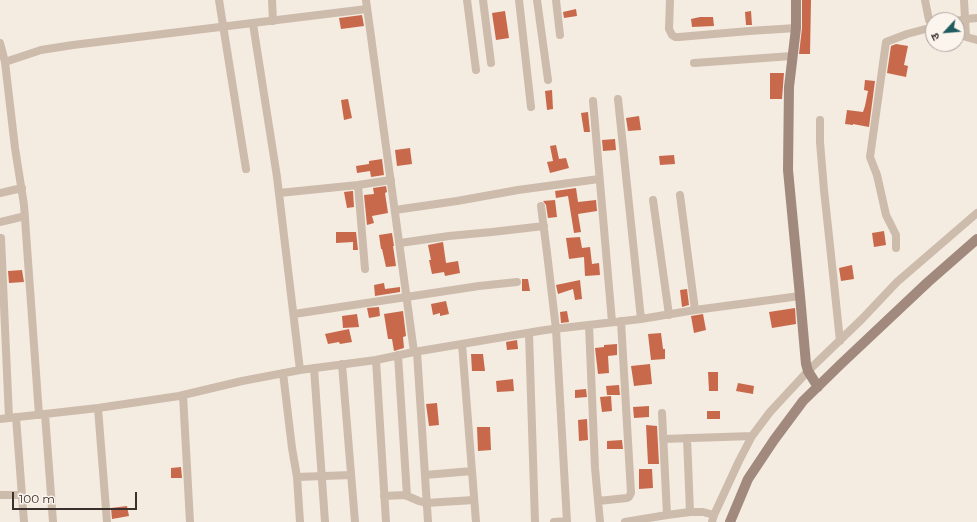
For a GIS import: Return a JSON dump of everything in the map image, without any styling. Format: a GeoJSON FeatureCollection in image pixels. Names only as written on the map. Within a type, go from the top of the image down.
{"type":"FeatureCollection","features":[{"type":"Feature","properties":{"kind":"street"},"geometry":{"type":"LineString","coordinates":[[219,0],[246,169]]}},
{"type":"Feature","properties":{"kind":"street"},"geometry":{"type":"LineString","coordinates":[[272,0],[273,21]]}},
{"type":"Feature","properties":{"kind":"street"},"geometry":{"type":"LineString","coordinates":[[366,0],[416,352],[428,522]]}},
{"type":"Feature","properties":{"kind":"street"},"geometry":{"type":"LineString","coordinates":[[467,0],[476,70]]}},
{"type":"Feature","properties":{"kind":"street"},"geometry":{"type":"LineString","coordinates":[[483,0],[491,63]]}},
{"type":"Feature","properties":{"kind":"street"},"geometry":{"type":"LineString","coordinates":[[519,0],[531,107]]}},
{"type":"Feature","properties":{"kind":"street"},"geometry":{"type":"LineString","coordinates":[[537,0],[548,80]]}},
{"type":"Feature","properties":{"kind":"street"},"geometry":{"type":"LineString","coordinates":[[556,0],[560,35]]}},
{"type":"Feature","properties":{"kind":"street"},"geometry":{"type":"LineString","coordinates":[[670,0],[669,29],[675,37],[749,30],[796,28]]}},
{"type":"Feature","properties":{"kind":"street"},"geometry":{"type":"LineString","coordinates":[[796,0],[796,28],[789,87],[788,170],[804,355],[808,371],[818,387]]}},
{"type":"Feature","properties":{"kind":"street"},"geometry":{"type":"LineString","coordinates":[[925,0],[928,12]]}},
{"type":"Feature","properties":{"kind":"street"},"geometry":{"type":"LineString","coordinates":[[964,0],[966,37],[977,40]]}},
{"type":"Feature","properties":{"kind":"street"},"geometry":{"type":"LineString","coordinates":[[5,62],[41,50],[73,45],[367,9]]}},
{"type":"Feature","properties":{"kind":"street"},"geometry":{"type":"LineString","coordinates":[[966,19],[977,18]]}},
{"type":"Feature","properties":{"kind":"street"},"geometry":{"type":"LineString","coordinates":[[253,24],[279,193],[300,370]]}},
{"type":"Feature","properties":{"kind":"street"},"geometry":{"type":"LineString","coordinates":[[896,248],[896,235],[886,215],[877,175],[870,157],[886,42],[925,26]]}},
{"type":"Feature","properties":{"kind":"street"},"geometry":{"type":"LineString","coordinates":[[0,43],[5,62],[22,188],[53,522]]}},
{"type":"Feature","properties":{"kind":"street"},"geometry":{"type":"LineString","coordinates":[[694,63],[792,56]]}},
{"type":"Feature","properties":{"kind":"street"},"geometry":{"type":"LineString","coordinates":[[618,99],[641,319]]}},
{"type":"Feature","properties":{"kind":"street"},"geometry":{"type":"LineString","coordinates":[[593,101],[612,322]]}},
{"type":"Feature","properties":{"kind":"street"},"geometry":{"type":"LineString","coordinates":[[820,120],[820,142],[824,190],[840,341]]}},
{"type":"Feature","properties":{"kind":"street"},"geometry":{"type":"LineString","coordinates":[[395,210],[518,190],[599,179]]}},
{"type":"Feature","properties":{"kind":"street"},"geometry":{"type":"LineString","coordinates":[[279,193],[391,180]]}},
{"type":"Feature","properties":{"kind":"street"},"geometry":{"type":"LineString","coordinates":[[358,185],[365,269]]}},
{"type":"Feature","properties":{"kind":"street"},"geometry":{"type":"LineString","coordinates":[[0,193],[22,188]]}},
{"type":"Feature","properties":{"kind":"street"},"geometry":{"type":"LineString","coordinates":[[680,195],[695,310]]}},
{"type":"Feature","properties":{"kind":"street"},"geometry":{"type":"LineString","coordinates":[[654,200],[668,315]]}},
{"type":"Feature","properties":{"kind":"street"},"geometry":{"type":"LineString","coordinates":[[541,206],[556,329],[567,521],[554,522]]}},
{"type":"Feature","properties":{"kind":"street"},"geometry":{"type":"LineString","coordinates":[[625,522],[690,512],[703,512],[713,518],[738,461],[752,436],[770,412],[808,371],[862,319],[897,282],[977,213]]}},
{"type":"Feature","properties":{"kind":"street"},"geometry":{"type":"LineString","coordinates":[[0,222],[25,216]]}},
{"type":"Feature","properties":{"kind":"street"},"geometry":{"type":"LineString","coordinates":[[400,243],[449,236],[544,226]]}},
{"type":"Feature","properties":{"kind":"street"},"geometry":{"type":"LineString","coordinates":[[1,238],[12,417],[24,522]]}},
{"type":"Feature","properties":{"kind":"street"},"geometry":{"type":"LineString","coordinates":[[730,522],[748,479],[778,434],[803,401],[928,282],[977,239]]}},
{"type":"Feature","properties":{"kind":"street"},"geometry":{"type":"LineString","coordinates":[[294,314],[479,286],[517,282]]}},
{"type":"Feature","properties":{"kind":"street"},"geometry":{"type":"LineString","coordinates":[[0,419],[98,408],[183,395],[283,373],[376,360],[529,333],[641,319],[800,296]]}},
{"type":"Feature","properties":{"kind":"street"},"geometry":{"type":"LineString","coordinates":[[598,501],[627,498],[631,493],[621,321]]}},
{"type":"Feature","properties":{"kind":"street"},"geometry":{"type":"LineString","coordinates":[[589,325],[594,460],[600,522]]}},
{"type":"Feature","properties":{"kind":"street"},"geometry":{"type":"LineString","coordinates":[[529,333],[535,522]]}},
{"type":"Feature","properties":{"kind":"street"},"geometry":{"type":"LineString","coordinates":[[462,344],[476,522]]}},
{"type":"Feature","properties":{"kind":"street"},"geometry":{"type":"LineString","coordinates":[[398,356],[407,496]]}},
{"type":"Feature","properties":{"kind":"street"},"geometry":{"type":"LineString","coordinates":[[376,360],[386,522]]}},
{"type":"Feature","properties":{"kind":"street"},"geometry":{"type":"LineString","coordinates":[[342,364],[355,522]]}},
{"type":"Feature","properties":{"kind":"street"},"geometry":{"type":"LineString","coordinates":[[314,368],[325,522]]}},
{"type":"Feature","properties":{"kind":"street"},"geometry":{"type":"LineString","coordinates":[[283,373],[297,477],[300,522]]}},
{"type":"Feature","properties":{"kind":"street"},"geometry":{"type":"LineString","coordinates":[[183,395],[190,522]]}},
{"type":"Feature","properties":{"kind":"street"},"geometry":{"type":"LineString","coordinates":[[98,408],[107,522]]}},
{"type":"Feature","properties":{"kind":"street"},"geometry":{"type":"LineString","coordinates":[[662,414],[667,515]]}},
{"type":"Feature","properties":{"kind":"street"},"geometry":{"type":"LineString","coordinates":[[663,439],[752,436]]}},
{"type":"Feature","properties":{"kind":"street"},"geometry":{"type":"LineString","coordinates":[[687,438],[690,512]]}},
{"type":"Feature","properties":{"kind":"street"},"geometry":{"type":"LineString","coordinates":[[424,475],[472,471]]}},
{"type":"Feature","properties":{"kind":"street"},"geometry":{"type":"LineString","coordinates":[[297,477],[351,475]]}},
{"type":"Feature","properties":{"kind":"street"},"geometry":{"type":"LineString","coordinates":[[0,495],[22,495]]}},
{"type":"Feature","properties":{"kind":"street"},"geometry":{"type":"LineString","coordinates":[[384,496],[407,496],[426,503],[474,500]]}},
{"type":"Feature","properties":{"kind":"building"},"geometry":{"type":"Polygon","coordinates":[[[802,0],[811,0],[810,54],[799,54],[802,28],[802,0]]]}},
{"type":"Feature","properties":{"kind":"building"},"geometry":{"type":"Polygon","coordinates":[[[576,9],[577,16],[564,18],[563,12],[576,9]]]}},
{"type":"Feature","properties":{"kind":"building"},"geometry":{"type":"Polygon","coordinates":[[[505,11],[509,38],[496,40],[492,13],[505,11]]]}},
{"type":"Feature","properties":{"kind":"building"},"geometry":{"type":"Polygon","coordinates":[[[751,11],[752,25],[746,25],[745,12],[751,11]]]}},
{"type":"Feature","properties":{"kind":"building"},"geometry":{"type":"Polygon","coordinates":[[[362,15],[364,26],[341,29],[339,18],[362,15]]]}},
{"type":"Feature","properties":{"kind":"building"},"geometry":{"type":"Polygon","coordinates":[[[713,17],[714,26],[692,27],[691,19],[713,17]]]}},
{"type":"Feature","properties":{"kind":"building"},"geometry":{"type":"Polygon","coordinates":[[[896,44],[908,46],[904,65],[908,66],[906,77],[887,73],[891,46],[896,44]]]}},
{"type":"Feature","properties":{"kind":"building"},"geometry":{"type":"Polygon","coordinates":[[[770,73],[784,73],[782,99],[770,99],[770,73]]]}},
{"type":"Feature","properties":{"kind":"building"},"geometry":{"type":"Polygon","coordinates":[[[865,80],[875,81],[869,127],[845,124],[847,110],[863,112],[868,91],[864,90],[865,80]]]}},
{"type":"Feature","properties":{"kind":"building"},"geometry":{"type":"Polygon","coordinates":[[[552,90],[553,109],[547,110],[545,91],[552,90]]]}},
{"type":"Feature","properties":{"kind":"building"},"geometry":{"type":"Polygon","coordinates":[[[348,99],[352,118],[344,120],[341,100],[348,99]]]}},
{"type":"Feature","properties":{"kind":"building"},"geometry":{"type":"Polygon","coordinates":[[[588,112],[590,132],[584,132],[581,113],[588,112]]]}},
{"type":"Feature","properties":{"kind":"building"},"geometry":{"type":"Polygon","coordinates":[[[639,116],[641,130],[628,131],[626,118],[639,116]]]}},
{"type":"Feature","properties":{"kind":"building"},"geometry":{"type":"Polygon","coordinates":[[[615,139],[616,150],[603,151],[602,140],[615,139]]]}},
{"type":"Feature","properties":{"kind":"building"},"geometry":{"type":"Polygon","coordinates":[[[556,145],[559,159],[566,158],[569,168],[550,173],[547,162],[553,161],[550,146],[556,145]]]}},
{"type":"Feature","properties":{"kind":"building"},"geometry":{"type":"Polygon","coordinates":[[[410,148],[412,164],[397,166],[395,150],[410,148]]]}},
{"type":"Feature","properties":{"kind":"building"},"geometry":{"type":"Polygon","coordinates":[[[674,155],[675,164],[660,165],[659,156],[674,155]]]}},
{"type":"Feature","properties":{"kind":"building"},"geometry":{"type":"Polygon","coordinates":[[[382,159],[384,175],[371,177],[370,171],[357,173],[356,166],[369,164],[369,161],[382,159]]]}},
{"type":"Feature","properties":{"kind":"building"},"geometry":{"type":"Polygon","coordinates":[[[386,186],[387,192],[385,193],[388,213],[372,216],[374,223],[367,225],[364,195],[374,194],[373,188],[386,186]]]}},
{"type":"Feature","properties":{"kind":"building"},"geometry":{"type":"Polygon","coordinates":[[[576,188],[578,202],[596,200],[597,211],[578,214],[581,232],[574,233],[568,196],[556,198],[555,191],[576,188]]]}},
{"type":"Feature","properties":{"kind":"building"},"geometry":{"type":"Polygon","coordinates":[[[353,191],[354,207],[347,208],[344,192],[353,191]]]}},
{"type":"Feature","properties":{"kind":"building"},"geometry":{"type":"Polygon","coordinates":[[[555,200],[557,217],[548,218],[546,205],[543,201],[555,200]]]}},
{"type":"Feature","properties":{"kind":"building"},"geometry":{"type":"Polygon","coordinates":[[[884,231],[886,245],[874,247],[872,233],[884,231]]]}},
{"type":"Feature","properties":{"kind":"building"},"geometry":{"type":"Polygon","coordinates":[[[336,232],[356,232],[358,250],[353,250],[353,242],[336,243],[336,232]]]}},
{"type":"Feature","properties":{"kind":"building"},"geometry":{"type":"Polygon","coordinates":[[[392,233],[396,266],[386,267],[379,235],[392,233]]]}},
{"type":"Feature","properties":{"kind":"building"},"geometry":{"type":"Polygon","coordinates":[[[580,237],[582,248],[590,247],[592,264],[599,263],[600,275],[585,276],[584,257],[569,259],[566,238],[580,237]]]}},
{"type":"Feature","properties":{"kind":"building"},"geometry":{"type":"Polygon","coordinates":[[[443,242],[446,263],[458,261],[460,273],[445,276],[444,272],[432,274],[428,245],[443,242]]]}},
{"type":"Feature","properties":{"kind":"building"},"geometry":{"type":"Polygon","coordinates":[[[852,265],[854,279],[841,281],[839,268],[852,265]]]}},
{"type":"Feature","properties":{"kind":"building"},"geometry":{"type":"Polygon","coordinates":[[[22,270],[24,282],[9,283],[8,271],[22,270]]]}},
{"type":"Feature","properties":{"kind":"building"},"geometry":{"type":"Polygon","coordinates":[[[522,279],[528,279],[530,291],[522,291],[522,279]]]}},
{"type":"Feature","properties":{"kind":"building"},"geometry":{"type":"Polygon","coordinates":[[[580,280],[582,299],[575,300],[573,289],[558,294],[556,285],[580,280]]]}},
{"type":"Feature","properties":{"kind":"building"},"geometry":{"type":"Polygon","coordinates":[[[384,283],[385,289],[400,287],[400,292],[375,296],[374,285],[384,283]]]}},
{"type":"Feature","properties":{"kind":"building"},"geometry":{"type":"Polygon","coordinates":[[[687,289],[689,305],[682,307],[680,290],[687,289]]]}},
{"type":"Feature","properties":{"kind":"building"},"geometry":{"type":"Polygon","coordinates":[[[446,301],[449,314],[440,316],[440,313],[433,315],[431,304],[446,301]]]}},
{"type":"Feature","properties":{"kind":"building"},"geometry":{"type":"Polygon","coordinates":[[[379,307],[380,316],[369,318],[367,308],[379,307]]]}},
{"type":"Feature","properties":{"kind":"building"},"geometry":{"type":"Polygon","coordinates":[[[795,308],[796,324],[772,328],[769,312],[795,308]]]}},
{"type":"Feature","properties":{"kind":"building"},"geometry":{"type":"Polygon","coordinates":[[[403,311],[406,336],[403,337],[404,348],[394,351],[392,339],[388,339],[384,314],[403,311]]]}},
{"type":"Feature","properties":{"kind":"building"},"geometry":{"type":"Polygon","coordinates":[[[567,311],[569,322],[561,323],[560,312],[567,311]]]}},
{"type":"Feature","properties":{"kind":"building"},"geometry":{"type":"Polygon","coordinates":[[[357,314],[359,327],[343,328],[342,316],[357,314]]]}},
{"type":"Feature","properties":{"kind":"building"},"geometry":{"type":"Polygon","coordinates":[[[703,314],[706,330],[694,333],[691,316],[703,314]]]}},
{"type":"Feature","properties":{"kind":"building"},"geometry":{"type":"Polygon","coordinates":[[[349,329],[352,342],[328,344],[325,334],[349,329]]]}},
{"type":"Feature","properties":{"kind":"building"},"geometry":{"type":"Polygon","coordinates":[[[661,333],[663,349],[665,349],[665,359],[651,360],[648,334],[661,333]]]}},
{"type":"Feature","properties":{"kind":"building"},"geometry":{"type":"Polygon","coordinates":[[[517,340],[518,349],[507,350],[506,342],[517,340]]]}},
{"type":"Feature","properties":{"kind":"building"},"geometry":{"type":"Polygon","coordinates":[[[617,344],[617,355],[608,356],[609,373],[598,374],[595,348],[604,347],[604,345],[617,344]]]}},
{"type":"Feature","properties":{"kind":"building"},"geometry":{"type":"Polygon","coordinates":[[[471,354],[483,354],[485,371],[472,371],[471,354]]]}},
{"type":"Feature","properties":{"kind":"building"},"geometry":{"type":"Polygon","coordinates":[[[650,364],[652,384],[634,386],[631,366],[650,364]]]}},
{"type":"Feature","properties":{"kind":"building"},"geometry":{"type":"Polygon","coordinates":[[[708,372],[718,372],[718,391],[709,391],[708,372]]]}},
{"type":"Feature","properties":{"kind":"building"},"geometry":{"type":"Polygon","coordinates":[[[513,379],[514,391],[497,392],[496,381],[513,379]]]}},
{"type":"Feature","properties":{"kind":"building"},"geometry":{"type":"Polygon","coordinates":[[[738,383],[754,386],[753,394],[736,391],[738,383]]]}},
{"type":"Feature","properties":{"kind":"building"},"geometry":{"type":"Polygon","coordinates":[[[619,385],[620,395],[607,395],[606,386],[619,385]]]}},
{"type":"Feature","properties":{"kind":"building"},"geometry":{"type":"Polygon","coordinates":[[[586,389],[587,397],[575,398],[575,390],[586,389]]]}},
{"type":"Feature","properties":{"kind":"building"},"geometry":{"type":"Polygon","coordinates":[[[611,396],[612,411],[602,412],[600,397],[611,396]]]}},
{"type":"Feature","properties":{"kind":"building"},"geometry":{"type":"Polygon","coordinates":[[[437,403],[439,425],[429,426],[426,404],[437,403]]]}},
{"type":"Feature","properties":{"kind":"building"},"geometry":{"type":"Polygon","coordinates":[[[649,406],[649,417],[634,418],[633,407],[649,406]]]}},
{"type":"Feature","properties":{"kind":"building"},"geometry":{"type":"Polygon","coordinates":[[[707,411],[720,411],[720,419],[707,419],[707,411]]]}},
{"type":"Feature","properties":{"kind":"building"},"geometry":{"type":"Polygon","coordinates":[[[587,419],[588,440],[579,441],[578,420],[587,419]]]}},
{"type":"Feature","properties":{"kind":"building"},"geometry":{"type":"Polygon","coordinates":[[[646,425],[657,426],[659,464],[648,464],[646,425]]]}},
{"type":"Feature","properties":{"kind":"building"},"geometry":{"type":"Polygon","coordinates":[[[477,427],[490,427],[491,450],[478,451],[477,427]]]}},
{"type":"Feature","properties":{"kind":"building"},"geometry":{"type":"Polygon","coordinates":[[[622,440],[623,449],[607,449],[607,441],[622,440]]]}},
{"type":"Feature","properties":{"kind":"building"},"geometry":{"type":"Polygon","coordinates":[[[181,467],[182,478],[171,478],[171,468],[181,467]]]}},
{"type":"Feature","properties":{"kind":"building"},"geometry":{"type":"Polygon","coordinates":[[[639,469],[652,469],[653,488],[639,489],[639,469]]]}},
{"type":"Feature","properties":{"kind":"building"},"geometry":{"type":"Polygon","coordinates":[[[127,506],[129,516],[112,519],[111,508],[127,506]]]}}]}
